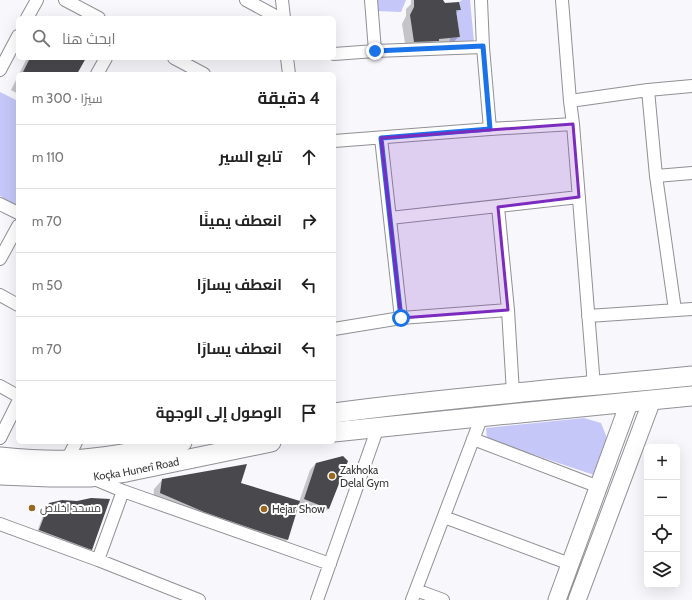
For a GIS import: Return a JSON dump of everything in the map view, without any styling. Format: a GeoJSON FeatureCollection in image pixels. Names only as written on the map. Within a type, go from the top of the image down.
{"type":"FeatureCollection","features":[{"type":"Feature","properties":{"kind":"main road"},"geometry":{"type":"LineString","coordinates":[[336,413],[513,393],[692,376]]}},
{"type":"Feature","properties":{"kind":"main road"},"geometry":{"type":"LineString","coordinates":[[336,432],[692,396]]}},
{"type":"Feature","properties":{"kind":"main road"},"geometry":{"type":"LineString","coordinates":[[577,600],[652,400]]}},
{"type":"Feature","properties":{"kind":"main road"},"geometry":{"type":"LineString","coordinates":[[557,600],[629,402]]}},
{"type":"Feature","properties":{"kind":"main road"},"geometry":{"type":"LineString","coordinates":[[0,456],[67,460],[131,452],[169,444]]}},
{"type":"Feature","properties":{"kind":"main road","name":"Koçka Hunerî Road"},"geometry":{"type":"LineString","coordinates":[[0,475],[90,477],[126,472],[261,444]]}},
{"type":"Feature","properties":{"kind":"street"},"geometry":{"type":"LineString","coordinates":[[28,16],[37,0]]}},
{"type":"Feature","properties":{"kind":"street"},"geometry":{"type":"LineString","coordinates":[[65,0],[87,5],[97,16]]}},
{"type":"Feature","properties":{"kind":"street"},"geometry":{"type":"LineString","coordinates":[[246,0],[275,16]]}},
{"type":"Feature","properties":{"kind":"street"},"geometry":{"type":"LineString","coordinates":[[282,0],[284,16]]}},
{"type":"Feature","properties":{"kind":"street"},"geometry":{"type":"LineString","coordinates":[[371,0],[375,51]]}},
{"type":"Feature","properties":{"kind":"street"},"geometry":{"type":"LineString","coordinates":[[481,0],[483,46],[490,129]]}},
{"type":"Feature","properties":{"kind":"street"},"geometry":{"type":"LineString","coordinates":[[562,0],[594,386]]}},
{"type":"Feature","properties":{"kind":"street"},"geometry":{"type":"LineString","coordinates":[[0,70],[16,40]]}},
{"type":"Feature","properties":{"kind":"street"},"geometry":{"type":"LineString","coordinates":[[336,54],[483,46]]}},
{"type":"Feature","properties":{"kind":"street"},"geometry":{"type":"LineString","coordinates":[[99,72],[105,60]]}},
{"type":"Feature","properties":{"kind":"street"},"geometry":{"type":"LineString","coordinates":[[178,60],[200,72]]}},
{"type":"Feature","properties":{"kind":"street"},"geometry":{"type":"LineString","coordinates":[[287,60],[289,72]]}},
{"type":"Feature","properties":{"kind":"street"},"geometry":{"type":"LineString","coordinates":[[570,101],[648,90],[692,86]]}},
{"type":"Feature","properties":{"kind":"street"},"geometry":{"type":"LineString","coordinates":[[648,90],[656,176],[675,310]]}},
{"type":"Feature","properties":{"kind":"street"},"geometry":{"type":"LineString","coordinates":[[336,141],[573,124]]}},
{"type":"Feature","properties":{"kind":"street"},"geometry":{"type":"LineString","coordinates":[[381,138],[401,318]]}},
{"type":"Feature","properties":{"kind":"street"},"geometry":{"type":"LineString","coordinates":[[656,176],[692,173]]}},
{"type":"Feature","properties":{"kind":"street"},"geometry":{"type":"LineString","coordinates":[[390,218],[579,197]]}},
{"type":"Feature","properties":{"kind":"street"},"geometry":{"type":"LineString","coordinates":[[0,204],[16,212]]}},
{"type":"Feature","properties":{"kind":"street"},"geometry":{"type":"LineString","coordinates":[[498,207],[508,310],[513,393]]}},
{"type":"Feature","properties":{"kind":"street"},"geometry":{"type":"LineString","coordinates":[[0,259],[16,230]]}},
{"type":"Feature","properties":{"kind":"street"},"geometry":{"type":"LineString","coordinates":[[0,295],[16,304]]}},
{"type":"Feature","properties":{"kind":"street"},"geometry":{"type":"LineString","coordinates":[[588,316],[692,309]]}},
{"type":"Feature","properties":{"kind":"street"},"geometry":{"type":"LineString","coordinates":[[336,329],[401,318],[508,310]]}},
{"type":"Feature","properties":{"kind":"street"},"geometry":{"type":"LineString","coordinates":[[0,386],[16,395]]}},
{"type":"Feature","properties":{"kind":"street"},"geometry":{"type":"LineString","coordinates":[[0,438],[16,406]]}},
{"type":"Feature","properties":{"kind":"street"},"geometry":{"type":"LineString","coordinates":[[443,600],[414,595],[482,416]]}},
{"type":"Feature","properties":{"kind":"street"},"geometry":{"type":"LineString","coordinates":[[317,600],[378,427]]}},
{"type":"Feature","properties":{"kind":"street"},"geometry":{"type":"LineString","coordinates":[[473,439],[599,487]]}},
{"type":"Feature","properties":{"kind":"street"},"geometry":{"type":"LineString","coordinates":[[67,460],[75,444]]}},
{"type":"Feature","properties":{"kind":"street"},"geometry":{"type":"LineString","coordinates":[[90,477],[122,491],[330,564]]}},
{"type":"Feature","properties":{"kind":"street"},"geometry":{"type":"LineString","coordinates":[[98,560],[122,491]]}},
{"type":"Feature","properties":{"kind":"street"},"geometry":{"type":"LineString","coordinates":[[444,517],[570,564]]}},
{"type":"Feature","properties":{"kind":"street"},"geometry":{"type":"LineString","coordinates":[[0,524],[98,560],[199,600]]}},
{"type":"Feature","properties":{"kind":"highlighted area"},"geometry":{"type":"Polygon","coordinates":[[[573,124],[579,197],[498,207],[508,310],[401,318],[381,138],[573,124]]]}},
{"type":"Feature","properties":{"kind":"shaded area"},"geometry":{"type":"Polygon","coordinates":[[[376,0],[406,0],[401,12],[376,11],[376,0]]]}},
{"type":"Feature","properties":{"kind":"shaded area"},"geometry":{"type":"Polygon","coordinates":[[[462,0],[470,0],[474,42],[449,44],[450,38],[460,37],[456,10],[461,10],[459,2],[462,0]]]}},
{"type":"Feature","properties":{"kind":"shaded area"},"geometry":{"type":"Polygon","coordinates":[[[0,92],[16,100],[16,205],[0,196],[0,92]]]}},
{"type":"Feature","properties":{"kind":"shaded area"},"geometry":{"type":"Polygon","coordinates":[[[584,418],[601,423],[609,443],[594,475],[487,439],[486,428],[584,418]]]}},
{"type":"Feature","properties":{"kind":"building"},"geometry":{"type":"Polygon","coordinates":[[[414,0],[443,0],[445,3],[459,2],[461,10],[456,10],[460,37],[439,39],[439,41],[414,42],[410,15],[414,7],[414,0]]]}},
{"type":"Feature","properties":{"kind":"building"},"geometry":{"type":"Polygon","coordinates":[[[29,60],[85,60],[78,72],[23,72],[29,60]]]}},
{"type":"Feature","properties":{"kind":"building"},"geometry":{"type":"Polygon","coordinates":[[[343,456],[348,461],[329,509],[304,499],[316,463],[343,456]]]}},
{"type":"Feature","properties":{"kind":"building"},"geometry":{"type":"Polygon","coordinates":[[[247,464],[241,483],[300,501],[288,540],[204,512],[160,493],[162,479],[247,464]]]}},
{"type":"Feature","properties":{"kind":"building"},"geometry":{"type":"Polygon","coordinates":[[[91,498],[110,499],[92,550],[39,530],[49,503],[62,500],[77,501],[91,498]]]}},
{"type":"Feature","properties":{"kind":"place","name":"Zakhoka Delal Gym"},"geometry":{"type":"Point","coordinates":[332,476]}},
{"type":"Feature","properties":{"kind":"place","name":"مسحد اخلاص"},"geometry":{"type":"Point","coordinates":[32,508]}},
{"type":"Feature","properties":{"kind":"place","name":"Hejar Show"},"geometry":{"type":"Point","coordinates":[264,509]}},
{"type":"Feature","properties":{"kind":"route"},"geometry":{"type":"LineString","coordinates":[[375,51],[483,46],[490,129],[381,138],[401,318]]}}]}
